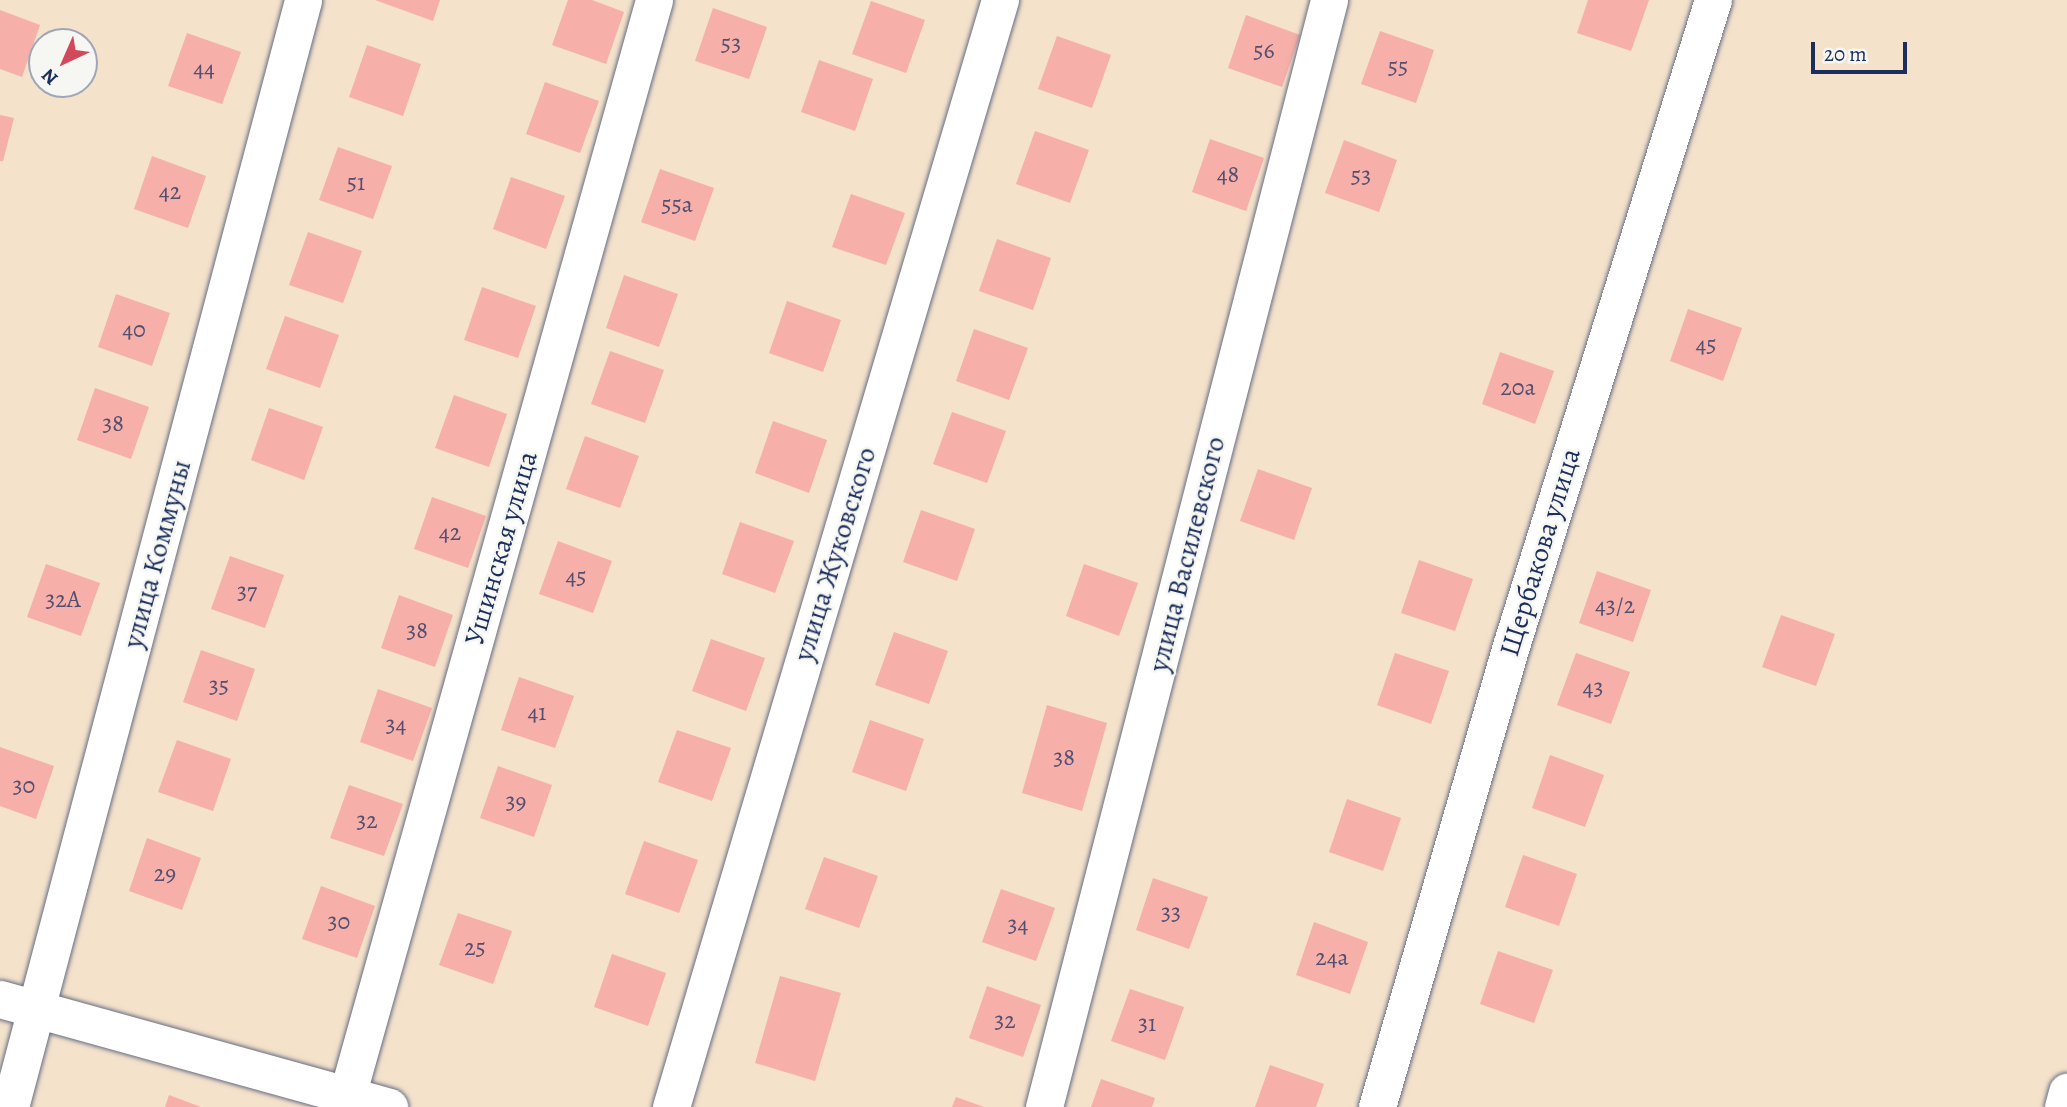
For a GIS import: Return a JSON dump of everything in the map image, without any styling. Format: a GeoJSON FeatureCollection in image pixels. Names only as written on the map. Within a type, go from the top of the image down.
{"type":"FeatureCollection","features":[{"type":"Feature","properties":{"kind":"street","name":"улица Коммуны"},"geometry":{"type":"LineString","coordinates":[[10,1107],[303,0]]}},
{"type":"Feature","properties":{"kind":"street","name":"Ушинская улица"},"geometry":{"type":"LineString","coordinates":[[347,1096],[654,0]]}},
{"type":"Feature","properties":{"kind":"street","name":"улица Жуковского"},"geometry":{"type":"LineString","coordinates":[[671,1107],[1000,0]]}},
{"type":"Feature","properties":{"kind":"street","name":"улица Василевского"},"geometry":{"type":"LineString","coordinates":[[1044,1107],[1329,0]]}},
{"type":"Feature","properties":{"kind":"street","name":"Щербакова улица"},"geometry":{"type":"LineString","coordinates":[[1377,1107],[1515,633],[1713,0]]}},
{"type":"Feature","properties":{"kind":"street"},"geometry":{"type":"LineString","coordinates":[[0,999],[301,1096],[347,1096],[390,1107]]}},
{"type":"Feature","properties":{"kind":"street"},"geometry":{"type":"LineString","coordinates":[[2063,1107],[2067,1092]]}},
{"type":"Feature","properties":{"kind":"building"},"geometry":{"type":"Polygon","coordinates":[[[375,0],[440,0],[433,21],[375,0]]]}},
{"type":"Feature","properties":{"kind":"building"},"geometry":{"type":"Polygon","coordinates":[[[568,0],[592,0],[624,12],[606,64],[552,45],[568,0]]]}},
{"type":"Feature","properties":{"kind":"building"},"geometry":{"type":"Polygon","coordinates":[[[1588,0],[1649,0],[1631,51],[1577,33],[1588,0]]]}},
{"type":"Feature","properties":{"kind":"building"},"geometry":{"type":"Polygon","coordinates":[[[871,1],[925,20],[906,73],[852,54],[871,1]]]}},
{"type":"Feature","properties":{"kind":"building"},"geometry":{"type":"Polygon","coordinates":[[[713,8],[767,27],[749,79],[695,61],[713,8]]]}},
{"type":"Feature","properties":{"kind":"building"},"geometry":{"type":"Polygon","coordinates":[[[0,10],[40,25],[39,28],[28,28],[28,60],[22,77],[0,69],[0,10]]]}},
{"type":"Feature","properties":{"kind":"building"},"geometry":{"type":"Polygon","coordinates":[[[1246,15],[1300,35],[1282,87],[1228,68],[1246,15]]]}},
{"type":"Feature","properties":{"kind":"building"},"geometry":{"type":"Polygon","coordinates":[[[1380,31],[1434,50],[1416,103],[1361,84],[1380,31]]]}},
{"type":"Feature","properties":{"kind":"building"},"geometry":{"type":"Polygon","coordinates":[[[187,33],[241,52],[222,104],[168,86],[187,33]]]}},
{"type":"Feature","properties":{"kind":"building"},"geometry":{"type":"Polygon","coordinates":[[[1057,36],[1111,55],[1092,108],[1038,89],[1057,36]]]}},
{"type":"Feature","properties":{"kind":"building"},"geometry":{"type":"Polygon","coordinates":[[[367,45],[421,64],[403,116],[349,97],[367,45]]]}},
{"type":"Feature","properties":{"kind":"building"},"geometry":{"type":"Polygon","coordinates":[[[819,60],[873,79],[855,131],[801,112],[819,60]]]}},
{"type":"Feature","properties":{"kind":"building"},"geometry":{"type":"Polygon","coordinates":[[[545,82],[599,101],[580,153],[526,134],[545,82]]]}},
{"type":"Feature","properties":{"kind":"building"},"geometry":{"type":"Polygon","coordinates":[[[0,115],[14,118],[3,161],[0,161],[0,115]]]}},
{"type":"Feature","properties":{"kind":"building"},"geometry":{"type":"Polygon","coordinates":[[[1035,131],[1089,150],[1070,203],[1016,184],[1035,131]]]}},
{"type":"Feature","properties":{"kind":"building"},"geometry":{"type":"Polygon","coordinates":[[[1210,139],[1264,158],[1246,211],[1192,192],[1210,139]]]}},
{"type":"Feature","properties":{"kind":"building"},"geometry":{"type":"Polygon","coordinates":[[[1344,140],[1397,160],[1379,212],[1325,193],[1344,140]]]}},
{"type":"Feature","properties":{"kind":"building"},"geometry":{"type":"Polygon","coordinates":[[[338,147],[392,166],[373,219],[319,200],[338,147]]]}},
{"type":"Feature","properties":{"kind":"building"},"geometry":{"type":"Polygon","coordinates":[[[152,156],[206,176],[188,228],[134,209],[152,156]]]}},
{"type":"Feature","properties":{"kind":"building"},"geometry":{"type":"Polygon","coordinates":[[[660,169],[714,188],[695,241],[641,222],[660,169]]]}},
{"type":"Feature","properties":{"kind":"building"},"geometry":{"type":"Polygon","coordinates":[[[511,177],[565,196],[546,249],[493,229],[511,177]]]}},
{"type":"Feature","properties":{"kind":"building"},"geometry":{"type":"Polygon","coordinates":[[[851,194],[905,213],[886,265],[832,247],[851,194]]]}},
{"type":"Feature","properties":{"kind":"building"},"geometry":{"type":"Polygon","coordinates":[[[308,232],[362,251],[343,303],[289,285],[308,232]]]}},
{"type":"Feature","properties":{"kind":"building"},"geometry":{"type":"Polygon","coordinates":[[[997,239],[1051,258],[1033,310],[979,291],[997,239]]]}},
{"type":"Feature","properties":{"kind":"building"},"geometry":{"type":"Polygon","coordinates":[[[624,275],[678,294],[659,347],[606,328],[624,275]]]}},
{"type":"Feature","properties":{"kind":"building"},"geometry":{"type":"Polygon","coordinates":[[[482,287],[536,306],[518,358],[464,340],[482,287]]]}},
{"type":"Feature","properties":{"kind":"building"},"geometry":{"type":"Polygon","coordinates":[[[116,294],[170,313],[152,366],[98,347],[116,294]]]}},
{"type":"Feature","properties":{"kind":"building"},"geometry":{"type":"Polygon","coordinates":[[[787,301],[841,320],[823,372],[769,353],[787,301]]]}},
{"type":"Feature","properties":{"kind":"building"},"geometry":{"type":"Polygon","coordinates":[[[1688,309],[1742,328],[1723,381],[1670,361],[1688,309]]]}},
{"type":"Feature","properties":{"kind":"building"},"geometry":{"type":"Polygon","coordinates":[[[285,316],[339,335],[320,388],[266,369],[285,316]]]}},
{"type":"Feature","properties":{"kind":"building"},"geometry":{"type":"Polygon","coordinates":[[[974,329],[1028,348],[1009,400],[956,381],[974,329]]]}},
{"type":"Feature","properties":{"kind":"building"},"geometry":{"type":"Polygon","coordinates":[[[610,351],[664,370],[645,423],[591,404],[610,351]]]}},
{"type":"Feature","properties":{"kind":"building"},"geometry":{"type":"Polygon","coordinates":[[[1500,352],[1554,371],[1535,424],[1482,404],[1500,352]]]}},
{"type":"Feature","properties":{"kind":"building"},"geometry":{"type":"Polygon","coordinates":[[[95,388],[149,407],[131,459],[77,440],[95,388]]]}},
{"type":"Feature","properties":{"kind":"building"},"geometry":{"type":"Polygon","coordinates":[[[454,395],[507,414],[489,467],[435,448],[454,395]]]}},
{"type":"Feature","properties":{"kind":"building"},"geometry":{"type":"Polygon","coordinates":[[[269,408],[323,427],[304,480],[251,460],[269,408]]]}},
{"type":"Feature","properties":{"kind":"building"},"geometry":{"type":"Polygon","coordinates":[[[952,412],[1006,431],[987,483],[933,464],[952,412]]]}},
{"type":"Feature","properties":{"kind":"building"},"geometry":{"type":"Polygon","coordinates":[[[773,421],[827,440],[809,493],[755,473],[773,421]]]}},
{"type":"Feature","properties":{"kind":"building"},"geometry":{"type":"Polygon","coordinates":[[[585,436],[639,456],[620,508],[566,489],[585,436]]]}},
{"type":"Feature","properties":{"kind":"building"},"geometry":{"type":"Polygon","coordinates":[[[1258,469],[1312,488],[1294,540],[1240,521],[1258,469]]]}},
{"type":"Feature","properties":{"kind":"building"},"geometry":{"type":"Polygon","coordinates":[[[432,497],[486,516],[468,568],[414,549],[432,497]]]}},
{"type":"Feature","properties":{"kind":"building"},"geometry":{"type":"Polygon","coordinates":[[[921,510],[975,529],[957,581],[903,562],[921,510]]]}},
{"type":"Feature","properties":{"kind":"building"},"geometry":{"type":"Polygon","coordinates":[[[740,522],[794,541],[775,593],[722,574],[740,522]]]}},
{"type":"Feature","properties":{"kind":"building"},"geometry":{"type":"Polygon","coordinates":[[[558,541],[612,561],[593,613],[539,594],[558,541]]]}},
{"type":"Feature","properties":{"kind":"building"},"geometry":{"type":"Polygon","coordinates":[[[230,556],[284,575],[265,628],[211,609],[230,556]]]}},
{"type":"Feature","properties":{"kind":"building"},"geometry":{"type":"Polygon","coordinates":[[[1419,560],[1473,579],[1455,631],[1401,613],[1419,560]]]}},
{"type":"Feature","properties":{"kind":"building"},"geometry":{"type":"Polygon","coordinates":[[[46,564],[100,583],[81,636],[27,617],[46,564]]]}},
{"type":"Feature","properties":{"kind":"building"},"geometry":{"type":"Polygon","coordinates":[[[1084,564],[1138,583],[1119,636],[1066,616],[1084,564]]]}},
{"type":"Feature","properties":{"kind":"building"},"geometry":{"type":"Polygon","coordinates":[[[1597,571],[1651,590],[1633,642],[1579,623],[1597,571]]]}},
{"type":"Feature","properties":{"kind":"building"},"geometry":{"type":"Polygon","coordinates":[[[399,595],[453,615],[435,667],[381,648],[399,595]]]}},
{"type":"Feature","properties":{"kind":"building"},"geometry":{"type":"Polygon","coordinates":[[[1781,615],[1835,634],[1816,686],[1762,667],[1781,615]]]}},
{"type":"Feature","properties":{"kind":"building"},"geometry":{"type":"Polygon","coordinates":[[[894,632],[948,651],[929,704],[875,685],[894,632]]]}},
{"type":"Feature","properties":{"kind":"building"},"geometry":{"type":"Polygon","coordinates":[[[711,639],[765,658],[746,711],[692,691],[711,639]]]}},
{"type":"Feature","properties":{"kind":"building"},"geometry":{"type":"Polygon","coordinates":[[[201,650],[255,669],[237,721],[183,702],[201,650]]]}},
{"type":"Feature","properties":{"kind":"building"},"geometry":{"type":"Polygon","coordinates":[[[1395,653],[1449,671],[1431,724],[1377,705],[1395,653]]]}},
{"type":"Feature","properties":{"kind":"building"},"geometry":{"type":"Polygon","coordinates":[[[1576,653],[1630,672],[1611,724],[1557,705],[1576,653]]]}},
{"type":"Feature","properties":{"kind":"building"},"geometry":{"type":"Polygon","coordinates":[[[519,677],[574,696],[555,748],[501,730],[519,677]]]}},
{"type":"Feature","properties":{"kind":"building"},"geometry":{"type":"Polygon","coordinates":[[[378,689],[432,708],[413,761],[360,742],[378,689]]]}},
{"type":"Feature","properties":{"kind":"building"},"geometry":{"type":"Polygon","coordinates":[[[1047,705],[1107,723],[1082,811],[1022,793],[1047,705]]]}},
{"type":"Feature","properties":{"kind":"building"},"geometry":{"type":"Polygon","coordinates":[[[870,720],[924,739],[906,791],[852,772],[870,720]]]}},
{"type":"Feature","properties":{"kind":"building"},"geometry":{"type":"Polygon","coordinates":[[[677,730],[731,748],[712,801],[658,782],[677,730]]]}},
{"type":"Feature","properties":{"kind":"building"},"geometry":{"type":"Polygon","coordinates":[[[177,740],[231,759],[213,811],[158,792],[177,740]]]}},
{"type":"Feature","properties":{"kind":"building"},"geometry":{"type":"Polygon","coordinates":[[[0,747],[54,766],[36,819],[0,806],[0,747]]]}},
{"type":"Feature","properties":{"kind":"building"},"geometry":{"type":"Polygon","coordinates":[[[1550,755],[1604,775],[1585,827],[1532,808],[1550,755]]]}},
{"type":"Feature","properties":{"kind":"building"},"geometry":{"type":"Polygon","coordinates":[[[498,766],[552,785],[534,837],[480,818],[498,766]]]}},
{"type":"Feature","properties":{"kind":"building"},"geometry":{"type":"Polygon","coordinates":[[[349,785],[403,804],[384,856],[330,838],[349,785]]]}},
{"type":"Feature","properties":{"kind":"building"},"geometry":{"type":"Polygon","coordinates":[[[1347,799],[1401,818],[1383,871],[1329,852],[1347,799]]]}},
{"type":"Feature","properties":{"kind":"building"},"geometry":{"type":"Polygon","coordinates":[[[147,838],[201,858],[182,910],[129,891],[147,838]]]}},
{"type":"Feature","properties":{"kind":"building"},"geometry":{"type":"Polygon","coordinates":[[[644,841],[698,860],[679,913],[625,894],[644,841]]]}},
{"type":"Feature","properties":{"kind":"building"},"geometry":{"type":"Polygon","coordinates":[[[1523,855],[1577,874],[1559,926],[1505,907],[1523,855]]]}},
{"type":"Feature","properties":{"kind":"building"},"geometry":{"type":"Polygon","coordinates":[[[824,857],[878,876],[859,928],[805,909],[824,857]]]}},
{"type":"Feature","properties":{"kind":"building"},"geometry":{"type":"Polygon","coordinates":[[[1153,878],[1208,897],[1189,949],[1136,930],[1153,878]]]}},
{"type":"Feature","properties":{"kind":"building"},"geometry":{"type":"Polygon","coordinates":[[[321,886],[375,906],[357,958],[302,939],[321,886]]]}},
{"type":"Feature","properties":{"kind":"building"},"geometry":{"type":"Polygon","coordinates":[[[1001,889],[1055,908],[1036,961],[982,942],[1001,889]]]}},
{"type":"Feature","properties":{"kind":"building"},"geometry":{"type":"Polygon","coordinates":[[[458,913],[512,931],[493,984],[439,965],[458,913]]]}},
{"type":"Feature","properties":{"kind":"building"},"geometry":{"type":"Polygon","coordinates":[[[1314,922],[1368,942],[1350,994],[1296,975],[1314,922]]]}},
{"type":"Feature","properties":{"kind":"building"},"geometry":{"type":"Polygon","coordinates":[[[1498,951],[1553,970],[1534,1023],[1480,1004],[1498,951]]]}},
{"type":"Feature","properties":{"kind":"building"},"geometry":{"type":"Polygon","coordinates":[[[612,954],[666,973],[648,1026],[594,1007],[612,954]]]}},
{"type":"Feature","properties":{"kind":"building"},"geometry":{"type":"Polygon","coordinates":[[[780,976],[841,993],[815,1081],[755,1063],[780,976]]]}},
{"type":"Feature","properties":{"kind":"building"},"geometry":{"type":"Polygon","coordinates":[[[987,986],[1041,1005],[1023,1057],[969,1038],[987,986]]]}},
{"type":"Feature","properties":{"kind":"building"},"geometry":{"type":"Polygon","coordinates":[[[1130,989],[1184,1007],[1165,1060],[1111,1041],[1130,989]]]}},
{"type":"Feature","properties":{"kind":"building"},"geometry":{"type":"Polygon","coordinates":[[[1270,1065],[1324,1084],[1316,1107],[1255,1107],[1270,1065]]]}},
{"type":"Feature","properties":{"kind":"building"},"geometry":{"type":"Polygon","coordinates":[[[1101,1079],[1155,1098],[1152,1107],[1091,1107],[1101,1079]]]}},
{"type":"Feature","properties":{"kind":"building"},"geometry":{"type":"Polygon","coordinates":[[[169,1095],[201,1107],[165,1107],[169,1095]]]}},
{"type":"Feature","properties":{"kind":"building"},"geometry":{"type":"Polygon","coordinates":[[[956,1097],[984,1107],[952,1107],[956,1097]]]}}]}
